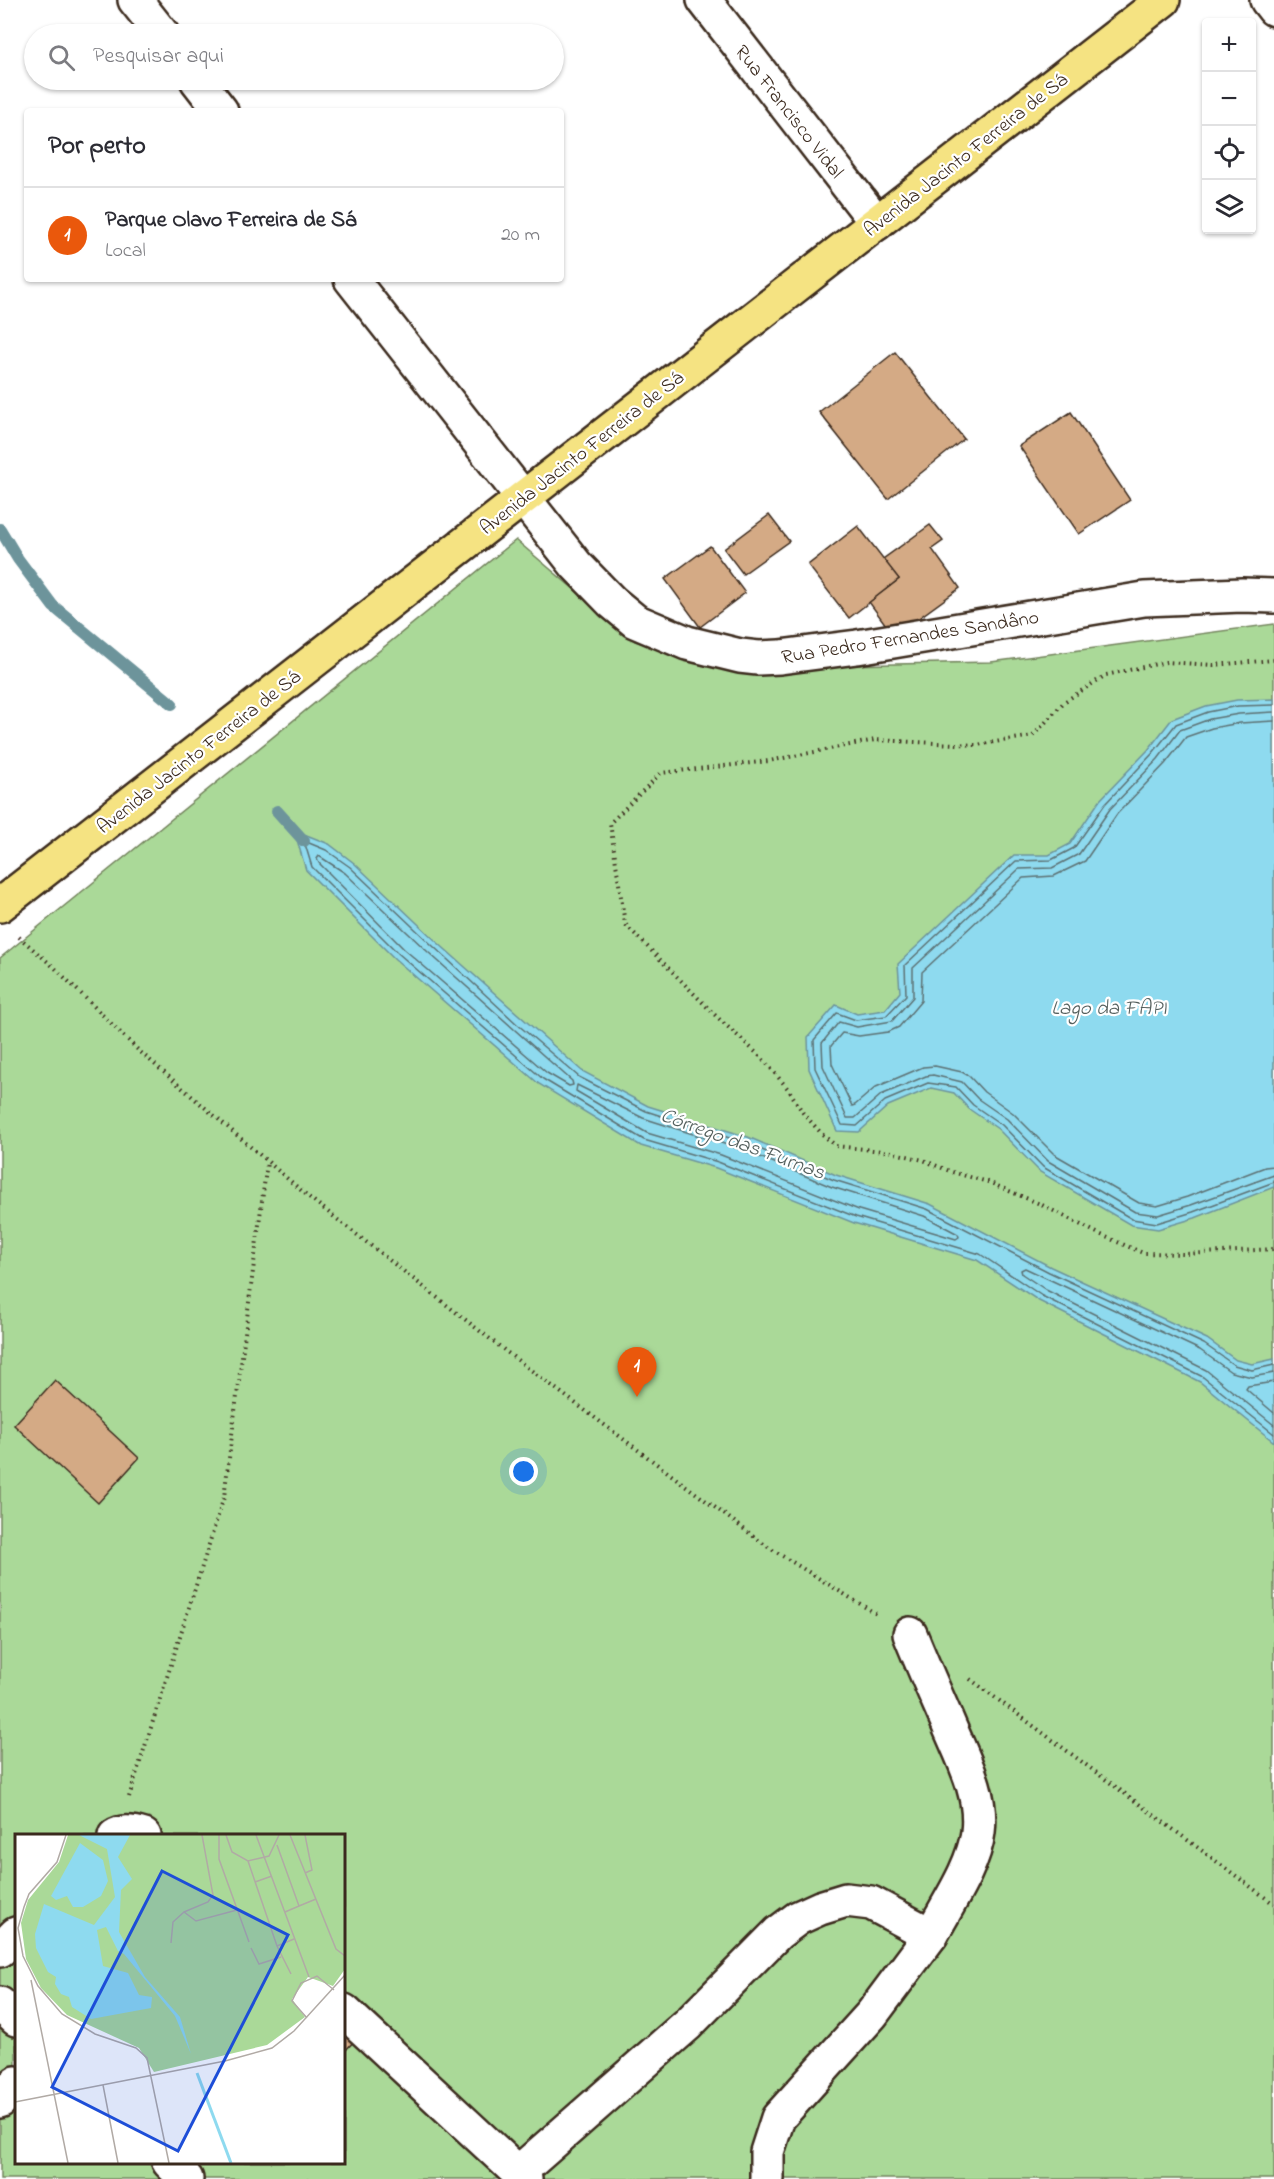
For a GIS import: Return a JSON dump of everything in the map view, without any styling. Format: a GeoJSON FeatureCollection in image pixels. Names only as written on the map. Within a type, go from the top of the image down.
{"type":"FeatureCollection","features":[{"type":"Feature","properties":{"kind":"main road","name":"Avenida Jacinto Ferreira de Sá"},"geometry":{"type":"LineString","coordinates":[[0,905],[1163,0]]}},
{"type":"Feature","properties":{"kind":"street"},"geometry":{"type":"LineString","coordinates":[[135,0],[154,24]]}},
{"type":"Feature","properties":{"kind":"street","name":"Rua Francisco Vidal"},"geometry":{"type":"LineString","coordinates":[[704,0],[877,223]]}},
{"type":"Feature","properties":{"kind":"street"},"geometry":{"type":"LineString","coordinates":[[1267,0],[1274,9]]}},
{"type":"Feature","properties":{"kind":"street"},"geometry":{"type":"LineString","coordinates":[[205,90],[219,108]]}},
{"type":"Feature","properties":{"kind":"street","name":"Rua Pedro Fernandes Sandâno"},"geometry":{"type":"LineString","coordinates":[[353,282],[576,565],[612,602],[635,621],[687,643],[740,656],[780,657],[857,647],[1144,599],[1274,596]]}},
{"type":"Feature","properties":{"kind":"street"},"geometry":{"type":"LineString","coordinates":[[767,2179],[767,2152],[778,2118],[872,2014],[931,1935],[959,1885],[973,1853],[978,1834],[980,1813],[971,1778],[910,1634]]}},
{"type":"Feature","properties":{"kind":"street"},"geometry":{"type":"LineString","coordinates":[[345,2012],[521,2176],[688,2024],[778,1933],[798,1918],[846,1900],[871,1902],[931,1935]]}},
{"type":"Feature","properties":{"kind":"street"},"geometry":{"type":"LineString","coordinates":[[0,1950],[15,1935]]}},
{"type":"Feature","properties":{"kind":"street"},"geometry":{"type":"LineString","coordinates":[[0,2004],[15,2018]]}},
{"type":"Feature","properties":{"kind":"street"},"geometry":{"type":"LineString","coordinates":[[0,2101],[15,2085]]}},
{"type":"Feature","properties":{"kind":"street"},"geometry":{"type":"LineString","coordinates":[[170,2164],[186,2179]]}},
{"type":"Feature","properties":{"kind":"path"},"geometry":{"type":"LineString","coordinates":[[1274,660],[1214,665],[1166,662],[1106,675],[1064,702],[1033,736],[976,745],[875,740],[769,761],[660,773],[610,823],[625,924],[716,1016],[762,1058],[789,1090],[803,1113],[836,1146],[891,1152],[923,1160],[952,1172],[988,1182],[1143,1253],[1186,1254],[1274,1249]]}},
{"type":"Feature","properties":{"kind":"path"},"geometry":{"type":"LineString","coordinates":[[16,934],[55,968],[138,1050],[310,1198],[508,1353],[768,1547],[910,1634]]}},
{"type":"Feature","properties":{"kind":"path"},"geometry":{"type":"LineString","coordinates":[[125,1834],[224,1497],[267,1161]]}},
{"type":"Feature","properties":{"kind":"path"},"geometry":{"type":"LineString","coordinates":[[967,1677],[1274,1904]]}},
{"type":"Feature","properties":{"kind":"green space"},"geometry":{"type":"Polygon","coordinates":[[[516,540],[635,641],[736,672],[847,665],[991,662],[1274,624],[1274,2179],[0,2179],[0,958],[516,540]]]}},
{"type":"Feature","properties":{"kind":"water","name":"Lago da FAPI"},"geometry":{"type":"Polygon","coordinates":[[[1274,699],[1274,1187],[1195,1218],[1158,1229],[1131,1225],[1040,1172],[998,1129],[969,1109],[954,1093],[931,1088],[888,1106],[859,1132],[837,1131],[809,1069],[808,1037],[836,1005],[857,1014],[885,1010],[900,992],[898,964],[1014,855],[1049,855],[1070,844],[1100,800],[1148,750],[1172,719],[1206,706],[1237,700],[1274,699]]]}},
{"type":"Feature","properties":{"kind":"water"},"geometry":{"type":"Polygon","coordinates":[[[294,830],[329,844],[354,863],[437,942],[582,1071],[648,1106],[748,1137],[836,1175],[930,1204],[1051,1267],[1207,1339],[1236,1360],[1252,1364],[1274,1359],[1274,1442],[1200,1382],[1039,1301],[977,1260],[854,1223],[716,1168],[641,1146],[539,1084],[395,959],[306,870],[294,830]]]}},
{"type":"Feature","properties":{"kind":"building"},"geometry":{"type":"Polygon","coordinates":[[[895,352],[964,439],[888,499],[819,412],[895,352]]]}},
{"type":"Feature","properties":{"kind":"building"},"geometry":{"type":"Polygon","coordinates":[[[1071,412],[1130,500],[1079,534],[1019,446],[1071,412]]]}},
{"type":"Feature","properties":{"kind":"building"},"geometry":{"type":"Polygon","coordinates":[[[769,515],[789,541],[743,574],[724,549],[769,515]]]}},
{"type":"Feature","properties":{"kind":"building"},"geometry":{"type":"Polygon","coordinates":[[[930,525],[943,541],[932,549],[960,588],[894,636],[869,602],[899,579],[883,559],[930,525]]]}},
{"type":"Feature","properties":{"kind":"building"},"geometry":{"type":"Polygon","coordinates":[[[858,526],[899,579],[849,618],[808,565],[858,526]]]}},
{"type":"Feature","properties":{"kind":"building"},"geometry":{"type":"Polygon","coordinates":[[[710,546],[745,593],[700,627],[665,579],[710,546]]]}},
{"type":"Feature","properties":{"kind":"building"},"geometry":{"type":"Polygon","coordinates":[[[55,1380],[139,1458],[98,1503],[14,1425],[55,1380]]]}},
{"type":"Feature","properties":{"kind":"building"},"geometry":{"type":"Polygon","coordinates":[[[345,2029],[356,2039],[345,2051],[345,2029]]]}},
{"type":"Feature","properties":{"kind":"waterway","name":"Córrego das Furnas"},"geometry":{"type":"LineString","coordinates":[[0,529],[18,559],[53,606],[172,704]]}},
{"type":"Feature","properties":{"kind":"waterway","name":"Córrego das Furnas"},"geometry":{"type":"LineString","coordinates":[[277,811],[304,841]]}},
{"type":"Feature","properties":{"kind":"place","name":"Parque Olavo Ferreira de Sá"},"geometry":{"type":"Point","coordinates":[637,1397]}}]}
